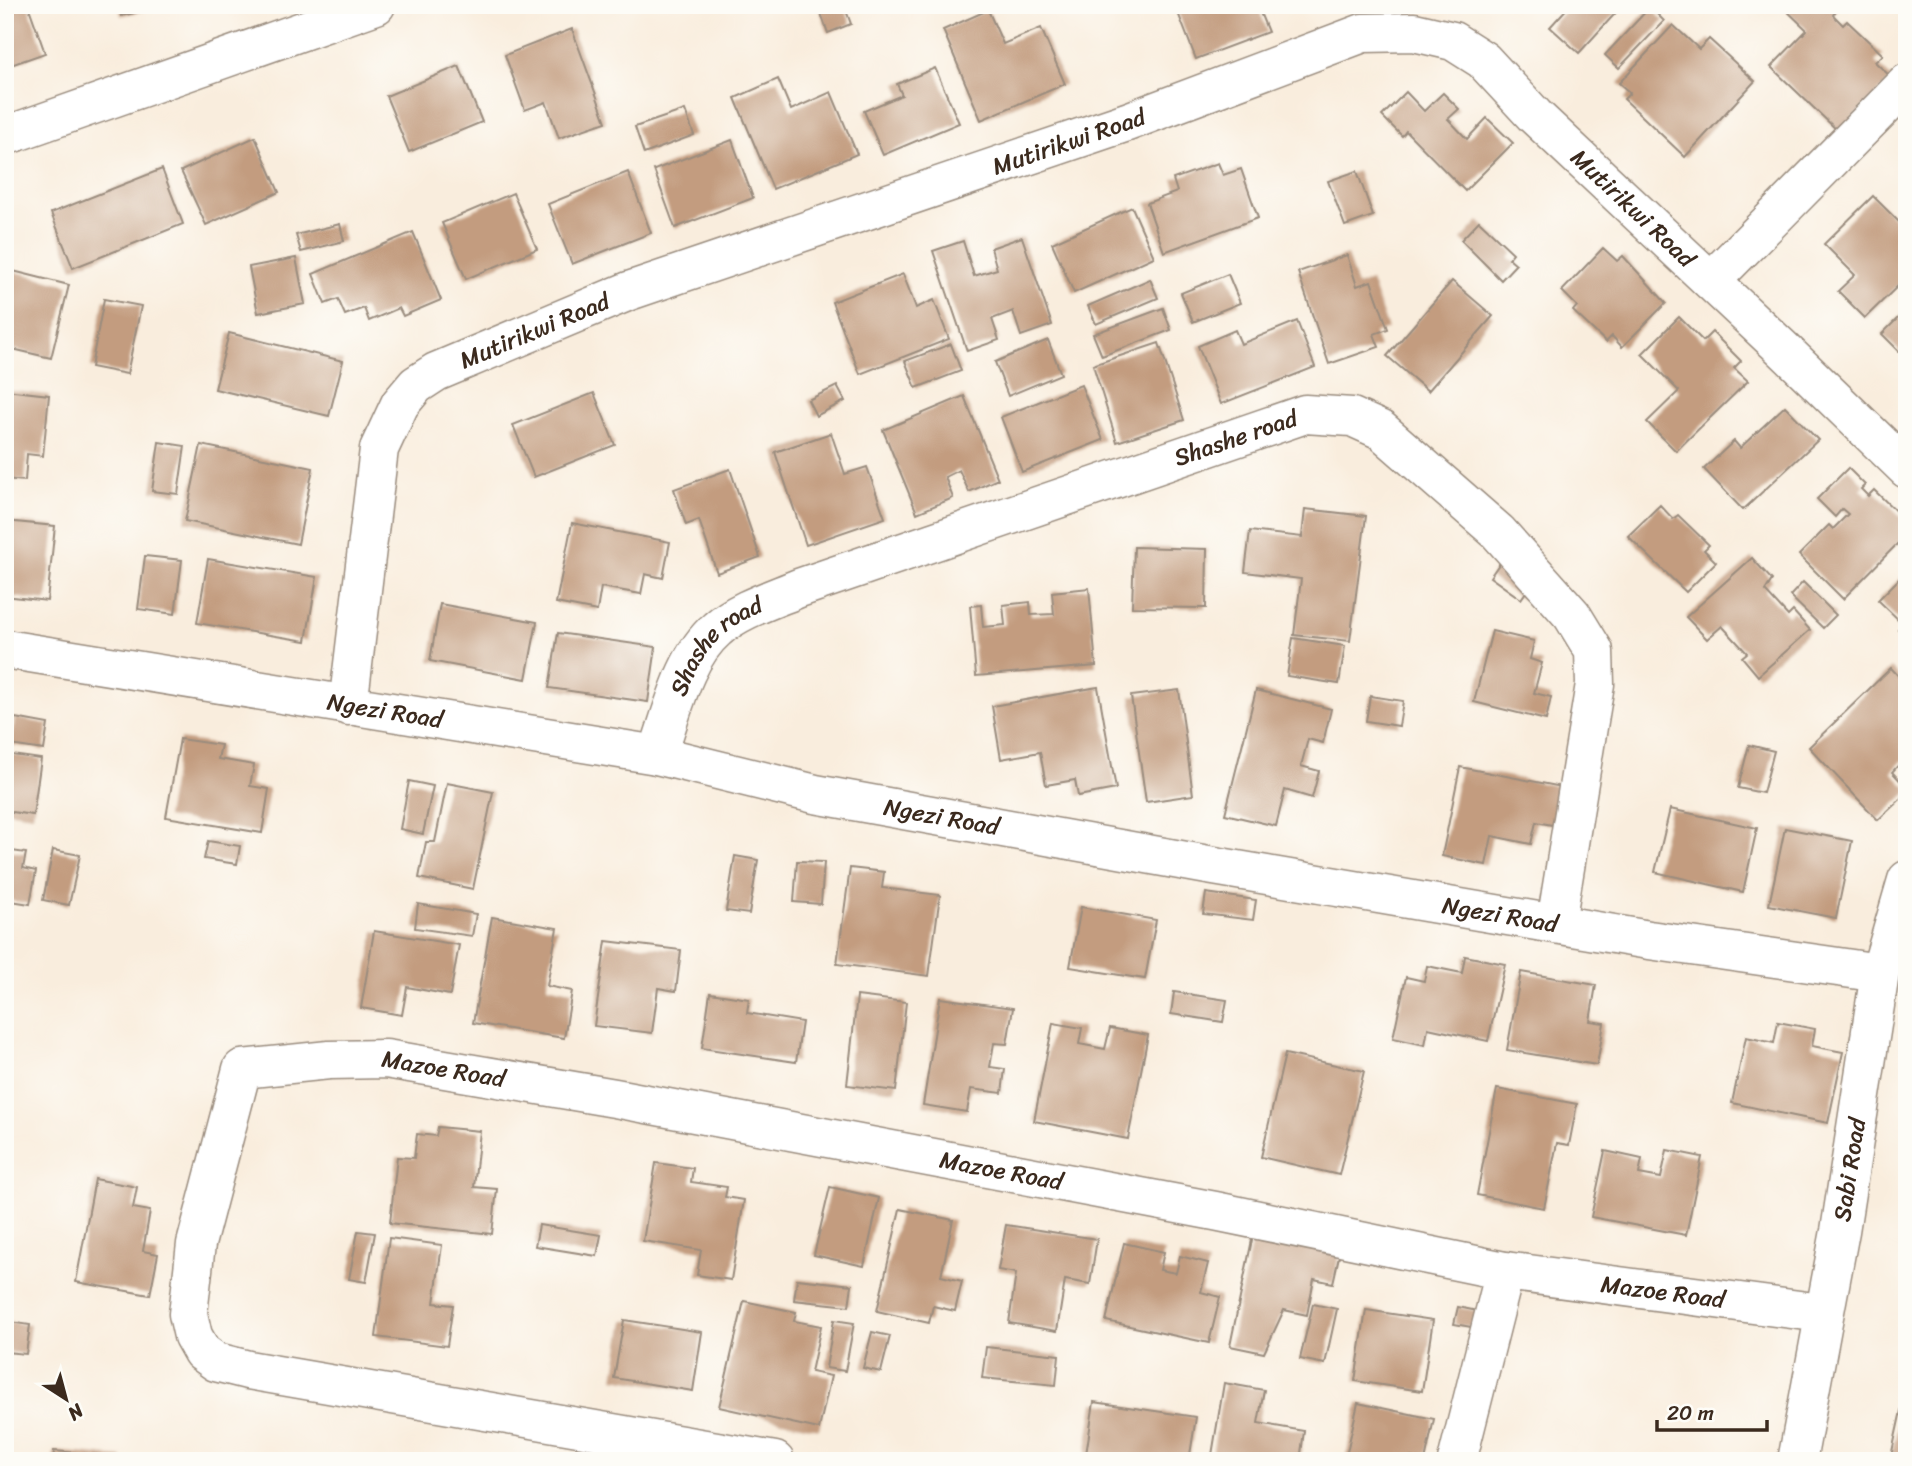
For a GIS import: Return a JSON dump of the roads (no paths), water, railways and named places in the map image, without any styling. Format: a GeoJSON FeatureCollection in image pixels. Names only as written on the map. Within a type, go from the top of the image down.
{"type":"FeatureCollection","features":[{"type":"Feature","properties":{"kind":"street"},"geometry":{"type":"LineString","coordinates":[[5,136],[303,18],[376,5]]}},
{"type":"Feature","properties":{"kind":"street","name":"Mutirikwi Road"},"geometry":{"type":"LineString","coordinates":[[348,706],[379,449],[400,404],[416,385],[436,372],[629,291],[1128,122],[1363,33],[1434,35],[1469,49],[1483,60],[1535,117],[1907,469]]}},
{"type":"Feature","properties":{"kind":"street"},"geometry":{"type":"LineString","coordinates":[[1711,281],[1907,83]]}},
{"type":"Feature","properties":{"kind":"street","name":"Shashe road"},"geometry":{"type":"LineString","coordinates":[[657,755],[694,657],[717,628],[752,609],[799,588],[1305,414],[1352,417],[1381,430],[1498,531],[1572,615],[1594,651],[1595,684],[1556,923]]}},
{"type":"Feature","properties":{"kind":"street","name":"Ngezi Road"},"geometry":{"type":"LineString","coordinates":[[5,649],[657,755],[815,794],[1208,865],[1649,940],[1881,973]]}},
{"type":"Feature","properties":{"kind":"street","name":"Sabi Road"},"geometry":{"type":"LineString","coordinates":[[1797,1461],[1822,1313],[1840,1231],[1881,973],[1907,880]]}},
{"type":"Feature","properties":{"kind":"street","name":"Mazoe Road"},"geometry":{"type":"LineString","coordinates":[[775,1461],[248,1370],[216,1362],[202,1352],[193,1336],[188,1314],[196,1244],[242,1069],[329,1060],[386,1059],[615,1098],[1215,1211],[1505,1271],[1822,1313]]}},
{"type":"Feature","properties":{"kind":"street"},"geometry":{"type":"LineString","coordinates":[[1457,1461],[1505,1271]]}}]}
